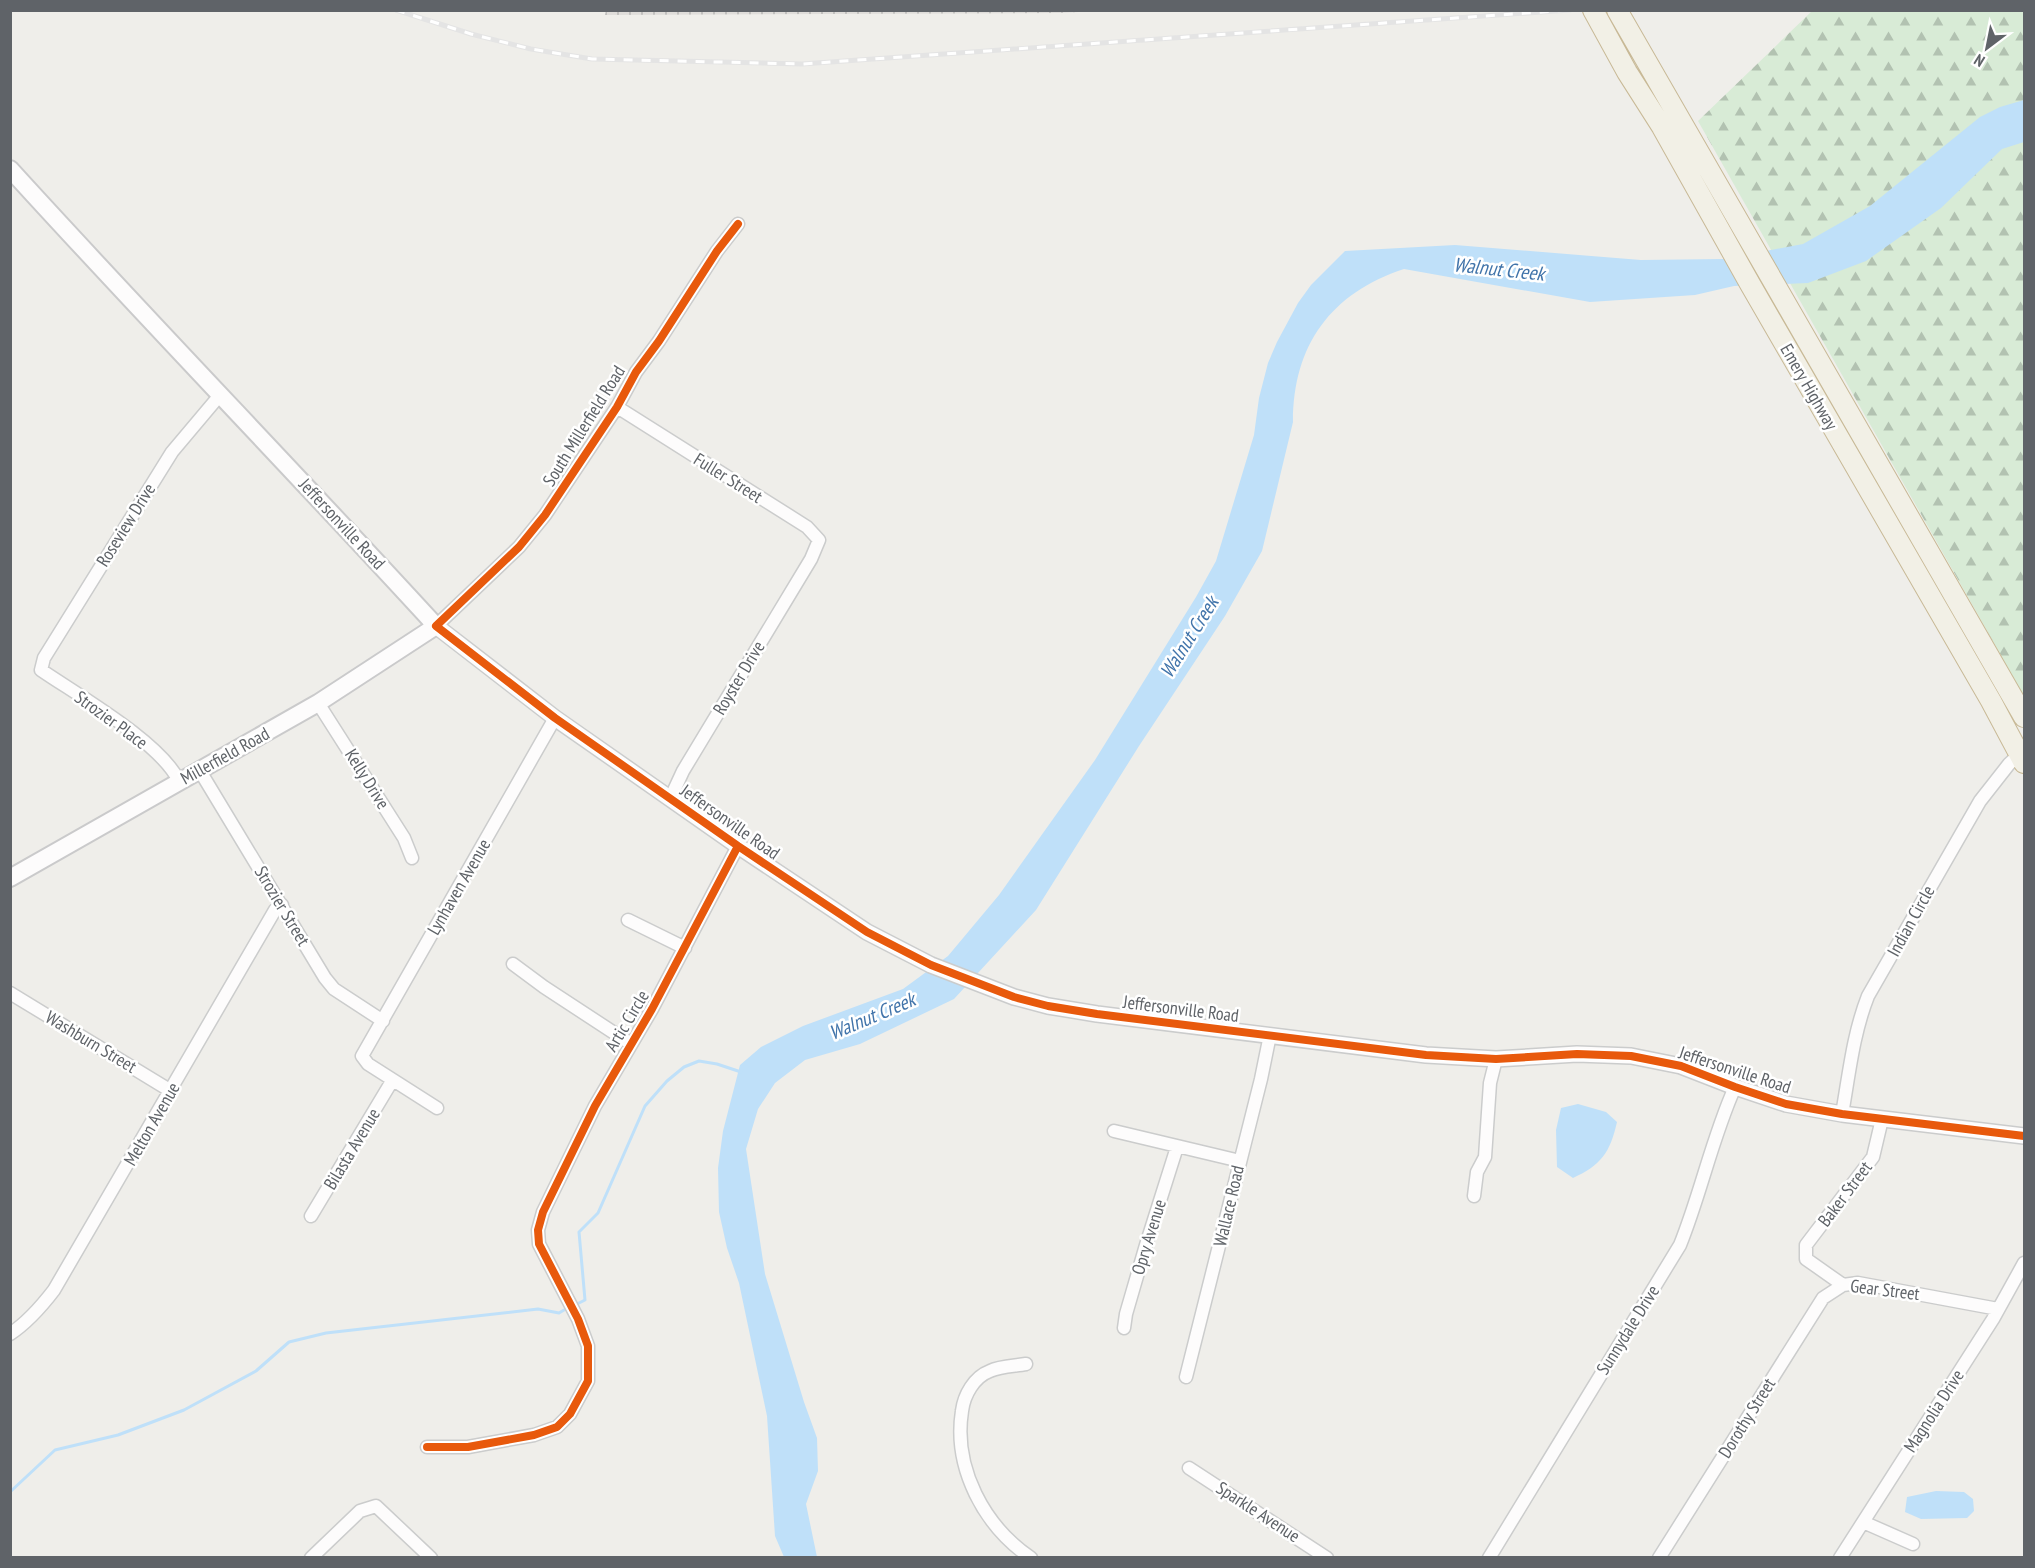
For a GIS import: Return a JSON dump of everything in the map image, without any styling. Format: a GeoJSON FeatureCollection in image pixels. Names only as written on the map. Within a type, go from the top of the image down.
{"type":"FeatureCollection","features":[{"type":"Feature","properties":{"kind":"highway","name":"Emery Highway"},"geometry":{"type":"LineString","coordinates":[[1593,10],[1627,72],[1670,123],[1743,227],[2025,717]]}},
{"type":"Feature","properties":{"kind":"highway","name":"Emery Highway"},"geometry":{"type":"LineString","coordinates":[[1617,10],[1721,235],[2023,756]]}},
{"type":"Feature","properties":{"kind":"main road","name":"Jeffersonville Road"},"geometry":{"type":"LineString","coordinates":[[10,169],[436,626]]}},
{"type":"Feature","properties":{"kind":"main road","name":"Millerfield Road"},"geometry":{"type":"LineString","coordinates":[[10,878],[318,703],[436,626]]}},
{"type":"Feature","properties":{"kind":"street","name":"South Millerfield Road"},"geometry":{"type":"LineString","coordinates":[[436,626],[519,547],[544,515],[617,407],[636,372],[717,251],[738,224]]}},
{"type":"Feature","properties":{"kind":"street","name":"Roseview Drive"},"geometry":{"type":"LineString","coordinates":[[43,662],[172,452],[220,395]]}},
{"type":"Feature","properties":{"kind":"street","name":"Fuller Street"},"geometry":{"type":"LineString","coordinates":[[617,407],[813,531],[819,540],[811,559]]}},
{"type":"Feature","properties":{"kind":"street","name":"Royster Drive"},"geometry":{"type":"LineString","coordinates":[[670,799],[683,771],[811,559]]}},
{"type":"Feature","properties":{"kind":"street","name":"Jeffersonville Road"},"geometry":{"type":"LineString","coordinates":[[436,626],[555,718],[846,919],[930,965],[1008,994],[1048,1006],[1097,1014],[1426,1055],[1496,1059],[1577,1054],[1631,1056],[1681,1066],[1786,1104],[1842,1114],[2025,1136]]}},
{"type":"Feature","properties":{"kind":"street","name":"Strozier Place"},"geometry":{"type":"LineString","coordinates":[[43,662],[41,670],[123,725],[162,758],[180,782]]}},
{"type":"Feature","properties":{"kind":"street","name":"Kelly Drive"},"geometry":{"type":"LineString","coordinates":[[318,703],[404,838],[412,858]]}},
{"type":"Feature","properties":{"kind":"street","name":"Lynhaven Avenue"},"geometry":{"type":"LineString","coordinates":[[392,1081],[368,1064],[363,1056],[555,718]]}},
{"type":"Feature","properties":{"kind":"street","name":"Indian Circle"},"geometry":{"type":"LineString","coordinates":[[1842,1114],[1858,1025],[1868,996],[1980,801],[2008,764],[2023,756]]}},
{"type":"Feature","properties":{"kind":"street","name":"Strozier Street"},"geometry":{"type":"LineString","coordinates":[[200,771],[282,905],[316,966],[334,989],[383,1021]]}},
{"type":"Feature","properties":{"kind":"street","name":"Artic Circle"},"geometry":{"type":"LineString","coordinates":[[427,1447],[468,1447],[534,1435],[557,1427],[570,1414],[588,1381],[588,1346],[582,1328],[539,1244],[538,1230],[543,1212],[595,1106],[685,948],[738,846]]}},
{"type":"Feature","properties":{"kind":"street","name":"Melton Avenue"},"geometry":{"type":"LineString","coordinates":[[10,1334],[23,1326],[54,1290],[275,910],[282,905]]}},
{"type":"Feature","properties":{"kind":"street"},"geometry":{"type":"LineString","coordinates":[[628,920],[685,948]]}},
{"type":"Feature","properties":{"kind":"street"},"geometry":{"type":"LineString","coordinates":[[513,964],[631,1044]]}},
{"type":"Feature","properties":{"kind":"street","name":"Washburn Street"},"geometry":{"type":"LineString","coordinates":[[10,993],[171,1091]]}},
{"type":"Feature","properties":{"kind":"street","name":"Wallace Road"},"geometry":{"type":"LineString","coordinates":[[1186,1377],[1270,1035]]}},
{"type":"Feature","properties":{"kind":"street"},"geometry":{"type":"LineString","coordinates":[[1474,1196],[1477,1172],[1485,1157],[1490,1083],[1496,1059]]}},
{"type":"Feature","properties":{"kind":"street"},"geometry":{"type":"LineString","coordinates":[[392,1081],[436,1108]]}},
{"type":"Feature","properties":{"kind":"street","name":"Bilasta Avenue"},"geometry":{"type":"LineString","coordinates":[[311,1216],[392,1081]]}},
{"type":"Feature","properties":{"kind":"street","name":"Sunnydale Drive"},"geometry":{"type":"LineString","coordinates":[[1489,1557],[1680,1245],[1691,1219],[1724,1112],[1735,1087]]}},
{"type":"Feature","properties":{"kind":"street","name":"Baker Street"},"geometry":{"type":"LineString","coordinates":[[1814,1234],[1873,1157],[1882,1119]]}},
{"type":"Feature","properties":{"kind":"street"},"geometry":{"type":"LineString","coordinates":[[1114,1131],[1240,1161]]}},
{"type":"Feature","properties":{"kind":"street","name":"Opry Avenue"},"geometry":{"type":"LineString","coordinates":[[1124,1328],[1146,1245],[1177,1147]]}},
{"type":"Feature","properties":{"kind":"street","name":"Gear Street"},"geometry":{"type":"LineString","coordinates":[[1814,1234],[1806,1245],[1806,1259],[1843,1285],[1858,1283],[1998,1309]]}},
{"type":"Feature","properties":{"kind":"street","name":"Magnolia Drive"},"geometry":{"type":"LineString","coordinates":[[1840,1557],[2025,1263]]}},
{"type":"Feature","properties":{"kind":"street","name":"Dorothy Street"},"geometry":{"type":"LineString","coordinates":[[1659,1557],[1823,1298],[1843,1285]]}},
{"type":"Feature","properties":{"kind":"street"},"geometry":{"type":"LineString","coordinates":[[1026,1364],[989,1371],[970,1387],[963,1402],[959,1424],[960,1449],[970,1484],[1001,1533],[1031,1557]]}},
{"type":"Feature","properties":{"kind":"street","name":"Sparkle Avenue"},"geometry":{"type":"LineString","coordinates":[[1189,1468],[1327,1557]]}},
{"type":"Feature","properties":{"kind":"street"},"geometry":{"type":"LineString","coordinates":[[311,1557],[354,1516],[367,1508],[376,1506],[431,1557]]}},
{"type":"Feature","properties":{"kind":"street"},"geometry":{"type":"LineString","coordinates":[[1863,1522],[1913,1544]]}},
{"type":"Feature","properties":{"kind":"shaded area"},"geometry":{"type":"Polygon","coordinates":[[[606,10],[1098,10],[1098,11],[605,15],[606,10]]]}},
{"type":"Feature","properties":{"kind":"green space"},"geometry":{"type":"Polygon","coordinates":[[[1812,11],[2024,11],[2024,696],[1698,121],[1812,11]]]}},
{"type":"Feature","properties":{"kind":"water","name":"Walnut Creek"},"geometry":{"type":"Polygon","coordinates":[[[2024,100],[2024,142],[2002,149],[1941,208],[1866,261],[1808,283],[1734,286],[1695,295],[1590,302],[1404,269],[1378,279],[1356,292],[1321,326],[1309,346],[1300,369],[1293,422],[1262,551],[1225,616],[1139,746],[1036,910],[954,999],[860,1044],[805,1060],[775,1083],[758,1109],[746,1149],[765,1274],[817,1438],[818,1471],[806,1504],[817,1557],[784,1557],[775,1536],[767,1416],[739,1283],[727,1248],[719,1212],[718,1168],[723,1131],[740,1065],[761,1047],[803,1026],[903,989],[948,956],[999,895],[1095,760],[1216,561],[1254,435],[1259,398],[1268,363],[1298,303],[1311,285],[1345,251],[1455,245],[1641,260],[1724,259],[1803,244],[1870,206],[1980,117],[2000,107],[2024,100]]]}},
{"type":"Feature","properties":{"kind":"water"},"geometry":{"type":"Polygon","coordinates":[[[1578,1104],[1606,1112],[1617,1122],[1611,1142],[1603,1157],[1591,1168],[1573,1178],[1557,1167],[1556,1130],[1561,1108],[1578,1104]]]}},
{"type":"Feature","properties":{"kind":"water"},"geometry":{"type":"Polygon","coordinates":[[[1936,1491],[1964,1492],[1973,1499],[1974,1511],[1967,1518],[1921,1519],[1905,1512],[1907,1497],[1936,1491]]]}},
{"type":"Feature","properties":{"kind":"waterway"},"geometry":{"type":"LineString","coordinates":[[579,1303],[585,1300],[579,1232],[598,1213],[645,1106],[667,1081],[684,1067],[699,1061],[741,1072]]}},
{"type":"Feature","properties":{"kind":"waterway"},"geometry":{"type":"LineString","coordinates":[[10,1492],[55,1450],[118,1435],[184,1410],[256,1371],[289,1342],[326,1333],[538,1309],[559,1313],[564,1310]]}},
{"type":"Feature","properties":{"kind":"railway"},"geometry":{"type":"LineString","coordinates":[[396,10],[471,34],[531,49],[592,59],[802,64],[1570,10]]}},
{"type":"Feature","properties":{"kind":"cycle path"},"geometry":{"type":"LineString","coordinates":[[738,224],[717,251],[659,341],[636,372],[617,407],[545,515],[519,547],[436,626],[555,718],[738,846],[867,932],[931,965],[1014,997],[1048,1006],[1097,1014],[1426,1055],[1496,1059],[1577,1054],[1631,1056],[1681,1066],[1786,1104],[1842,1114],[2024,1136]]}},
{"type":"Feature","properties":{"kind":"cycle path"},"geometry":{"type":"LineString","coordinates":[[427,1447],[468,1447],[534,1435],[557,1427],[570,1414],[588,1381],[588,1346],[578,1319],[539,1244],[538,1230],[543,1212],[595,1106],[652,1009],[738,846]]}}]}
